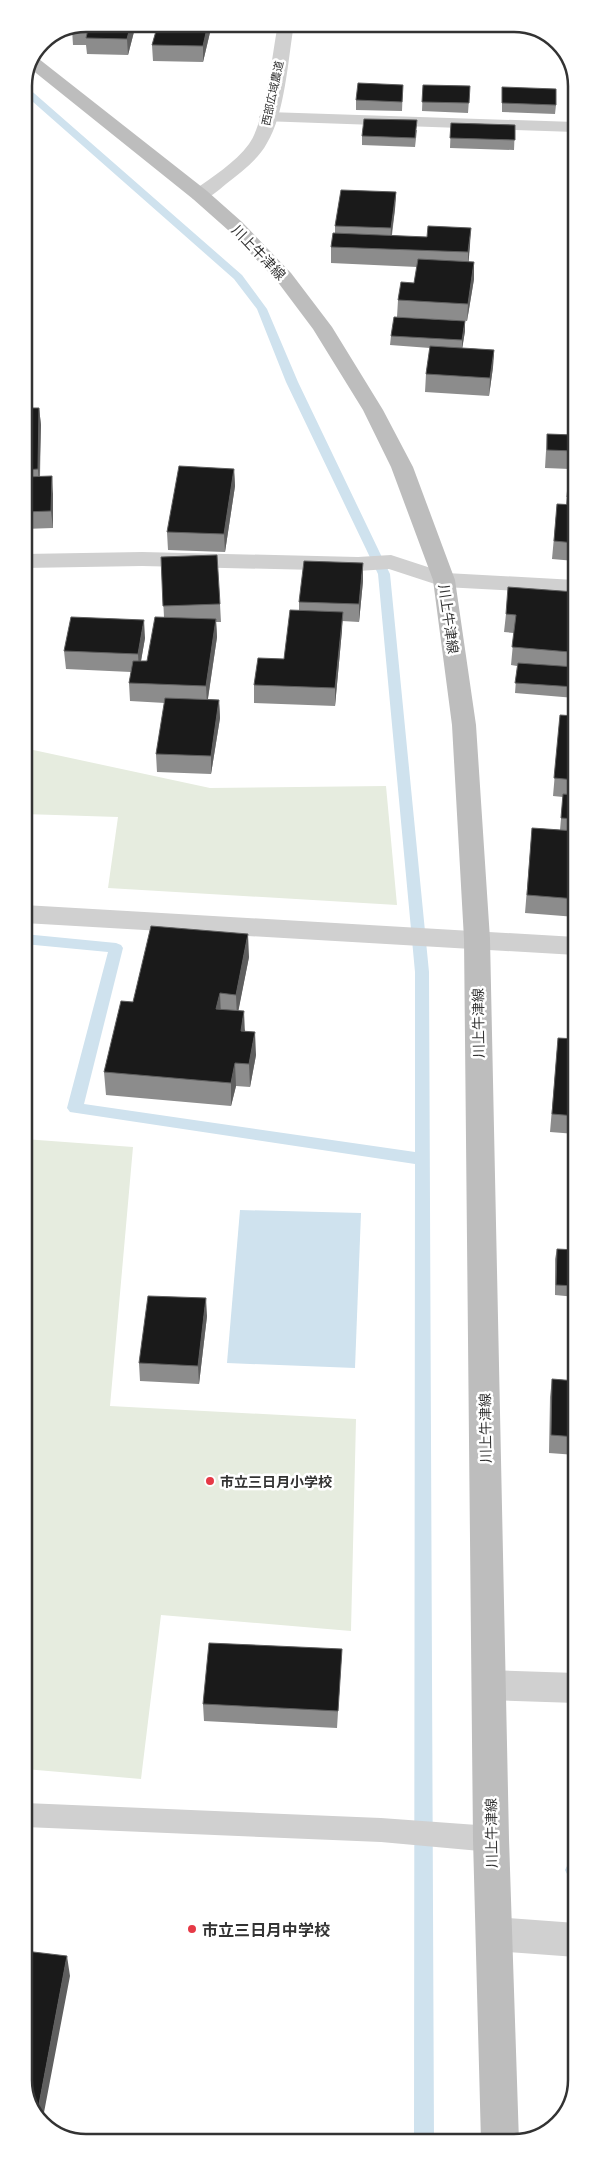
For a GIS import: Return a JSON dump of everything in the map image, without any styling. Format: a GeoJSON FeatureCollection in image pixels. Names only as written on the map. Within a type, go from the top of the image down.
{"type":"FeatureCollection","features":[{"type":"Feature","properties":{"kind":"main road","name":"川上牛津線"},"geometry":{"type":"LineString","coordinates":[[37,66],[200,195],[236,226],[284,277],[322,327],[373,410],[402,467],[444,580],[464,725],[477,939],[491,1839],[500,2134]]}},
{"type":"Feature","properties":{"kind":"street","name":"西部広域農道"},"geometry":{"type":"LineString","coordinates":[[200,195],[235,168],[260,143],[268,116],[284,33]]}},
{"type":"Feature","properties":{"kind":"street"},"geometry":{"type":"LineString","coordinates":[[268,116],[568,127]]}},
{"type":"Feature","properties":{"kind":"street"},"geometry":{"type":"LineString","coordinates":[[33,561],[142,559],[358,564],[391,562],[444,580],[568,587]]}},
{"type":"Feature","properties":{"kind":"street"},"geometry":{"type":"LineString","coordinates":[[33,914],[435,936],[568,945]]}},
{"type":"Feature","properties":{"kind":"street"},"geometry":{"type":"LineString","coordinates":[[489,1685],[568,1688]]}},
{"type":"Feature","properties":{"kind":"street"},"geometry":{"type":"LineString","coordinates":[[494,1934],[568,1939]]}},
{"type":"Feature","properties":{"kind":"lane"},"geometry":{"type":"LineString","coordinates":[[33,1815],[380,1830],[491,1839]]}},
{"type":"Feature","properties":{"kind":"shaded area"},"geometry":{"type":"Polygon","coordinates":[[[33,750],[210,788],[386,786],[397,905],[108,888],[118,817],[33,814],[33,750]]]}},
{"type":"Feature","properties":{"kind":"shaded area"},"geometry":{"type":"Polygon","coordinates":[[[33,1140],[133,1147],[110,1406],[356,1419],[351,1631],[161,1615],[141,1779],[33,1770],[33,1140]]]}},
{"type":"Feature","properties":{"kind":"water"},"geometry":{"type":"Polygon","coordinates":[[[240,1210],[361,1213],[355,1368],[227,1363],[240,1210]]]}},
{"type":"Feature","properties":{"kind":"building"},"geometry":{"type":"Polygon","coordinates":[[[87,33],[129,33],[127,39],[86,38],[87,33]]]}},
{"type":"Feature","properties":{"kind":"building"},"geometry":{"type":"Polygon","coordinates":[[[155,33],[206,33],[203,46],[152,45],[155,33]]]}},
{"type":"Feature","properties":{"kind":"building"},"geometry":{"type":"Polygon","coordinates":[[[358,83],[403,85],[402,102],[356,100],[358,83]]]}},
{"type":"Feature","properties":{"kind":"building"},"geometry":{"type":"Polygon","coordinates":[[[423,85],[470,86],[469,103],[422,102],[423,85]]]}},
{"type":"Feature","properties":{"kind":"building"},"geometry":{"type":"Polygon","coordinates":[[[502,87],[556,89],[556,105],[502,103],[502,87]]]}},
{"type":"Feature","properties":{"kind":"building"},"geometry":{"type":"Polygon","coordinates":[[[364,119],[417,120],[415,138],[362,136],[364,119]]]}},
{"type":"Feature","properties":{"kind":"building"},"geometry":{"type":"Polygon","coordinates":[[[451,123],[515,125],[515,140],[450,138],[451,123]]]}},
{"type":"Feature","properties":{"kind":"building"},"geometry":{"type":"Polygon","coordinates":[[[341,190],[396,192],[391,228],[335,226],[341,190]]]}},
{"type":"Feature","properties":{"kind":"building"},"geometry":{"type":"Polygon","coordinates":[[[428,226],[471,228],[468,252],[331,247],[333,233],[427,237],[428,226]]]}},
{"type":"Feature","properties":{"kind":"building"},"geometry":{"type":"Polygon","coordinates":[[[418,259],[474,262],[468,304],[398,300],[401,282],[414,283],[418,259]]]}},
{"type":"Feature","properties":{"kind":"building"},"geometry":{"type":"Polygon","coordinates":[[[394,317],[465,321],[462,340],[391,336],[394,317]]]}},
{"type":"Feature","properties":{"kind":"building"},"geometry":{"type":"Polygon","coordinates":[[[430,346],[494,350],[490,378],[426,374],[430,346]]]}},
{"type":"Feature","properties":{"kind":"building"},"geometry":{"type":"Polygon","coordinates":[[[33,408],[39,408],[38,469],[33,469],[33,408]]]}},
{"type":"Feature","properties":{"kind":"building"},"geometry":{"type":"Polygon","coordinates":[[[547,434],[568,435],[568,451],[547,450],[547,434]]]}},
{"type":"Feature","properties":{"kind":"building"},"geometry":{"type":"Polygon","coordinates":[[[179,466],[234,469],[224,534],[167,532],[179,466]]]}},
{"type":"Feature","properties":{"kind":"building"},"geometry":{"type":"Polygon","coordinates":[[[52,476],[51,511],[33,512],[33,477],[52,476]]]}},
{"type":"Feature","properties":{"kind":"building"},"geometry":{"type":"Polygon","coordinates":[[[557,504],[568,505],[568,542],[554,541],[557,504]]]}},
{"type":"Feature","properties":{"kind":"building"},"geometry":{"type":"Polygon","coordinates":[[[217,555],[220,604],[163,606],[161,557],[217,555]]]}},
{"type":"Feature","properties":{"kind":"building"},"geometry":{"type":"Polygon","coordinates":[[[304,561],[363,563],[359,604],[299,602],[304,561]]]}},
{"type":"Feature","properties":{"kind":"building"},"geometry":{"type":"Polygon","coordinates":[[[508,587],[568,591],[568,652],[512,647],[516,615],[506,614],[508,587]]]}},
{"type":"Feature","properties":{"kind":"building"},"geometry":{"type":"Polygon","coordinates":[[[290,610],[343,612],[335,688],[254,685],[258,658],[284,659],[290,610]]]}},
{"type":"Feature","properties":{"kind":"building"},"geometry":{"type":"Polygon","coordinates":[[[71,617],[144,620],[138,654],[64,651],[71,617]]]}},
{"type":"Feature","properties":{"kind":"building"},"geometry":{"type":"Polygon","coordinates":[[[155,617],[216,619],[206,686],[129,683],[133,661],[147,661],[155,617]]]}},
{"type":"Feature","properties":{"kind":"building"},"geometry":{"type":"Polygon","coordinates":[[[518,663],[568,667],[568,687],[515,683],[518,663]]]}},
{"type":"Feature","properties":{"kind":"building"},"geometry":{"type":"Polygon","coordinates":[[[165,698],[219,700],[211,756],[156,754],[165,698]]]}},
{"type":"Feature","properties":{"kind":"building"},"geometry":{"type":"Polygon","coordinates":[[[560,715],[568,716],[568,779],[554,778],[560,715]]]}},
{"type":"Feature","properties":{"kind":"building"},"geometry":{"type":"Polygon","coordinates":[[[563,794],[568,794],[568,818],[561,818],[563,794]]]}},
{"type":"Feature","properties":{"kind":"building"},"geometry":{"type":"Polygon","coordinates":[[[532,828],[568,831],[568,898],[527,895],[532,828]]]}},
{"type":"Feature","properties":{"kind":"building"},"geometry":{"type":"Polygon","coordinates":[[[151,926],[248,934],[236,995],[220,993],[216,1009],[244,1011],[241,1031],[255,1032],[249,1064],[235,1063],[231,1083],[104,1072],[121,1001],[133,1002],[151,926]]]}},
{"type":"Feature","properties":{"kind":"building"},"geometry":{"type":"Polygon","coordinates":[[[558,1038],[568,1039],[568,1115],[552,1114],[558,1038]]]}},
{"type":"Feature","properties":{"kind":"building"},"geometry":{"type":"Polygon","coordinates":[[[557,1249],[568,1250],[568,1286],[556,1285],[557,1249]]]}},
{"type":"Feature","properties":{"kind":"building"},"geometry":{"type":"Polygon","coordinates":[[[148,1296],[206,1298],[198,1366],[139,1363],[148,1296]]]}},
{"type":"Feature","properties":{"kind":"building"},"geometry":{"type":"Polygon","coordinates":[[[552,1379],[568,1380],[568,1436],[551,1435],[552,1379]]]}},
{"type":"Feature","properties":{"kind":"building"},"geometry":{"type":"Polygon","coordinates":[[[209,1643],[342,1649],[338,1711],[203,1704],[209,1643]]]}},
{"type":"Feature","properties":{"kind":"building"},"geometry":{"type":"Polygon","coordinates":[[[33,1952],[67,1956],[39,2106],[35,2098],[33,2081],[33,1952]]]}},
{"type":"Feature","properties":{"kind":"waterway"},"geometry":{"type":"LineString","coordinates":[[33,97],[238,277],[262,309],[292,382],[384,574],[422,972],[424,2134]]}},
{"type":"Feature","properties":{"kind":"waterway"},"geometry":{"type":"LineString","coordinates":[[33,940],[116,948],[75,1108],[422,1159]]}},
{"type":"Feature","properties":{"kind":"place","name":"市立三日月小学校"},"geometry":{"type":"Point","coordinates":[210,1481]}},
{"type":"Feature","properties":{"kind":"place","name":"市立三日月中学校"},"geometry":{"type":"Point","coordinates":[192,1929]}}]}
